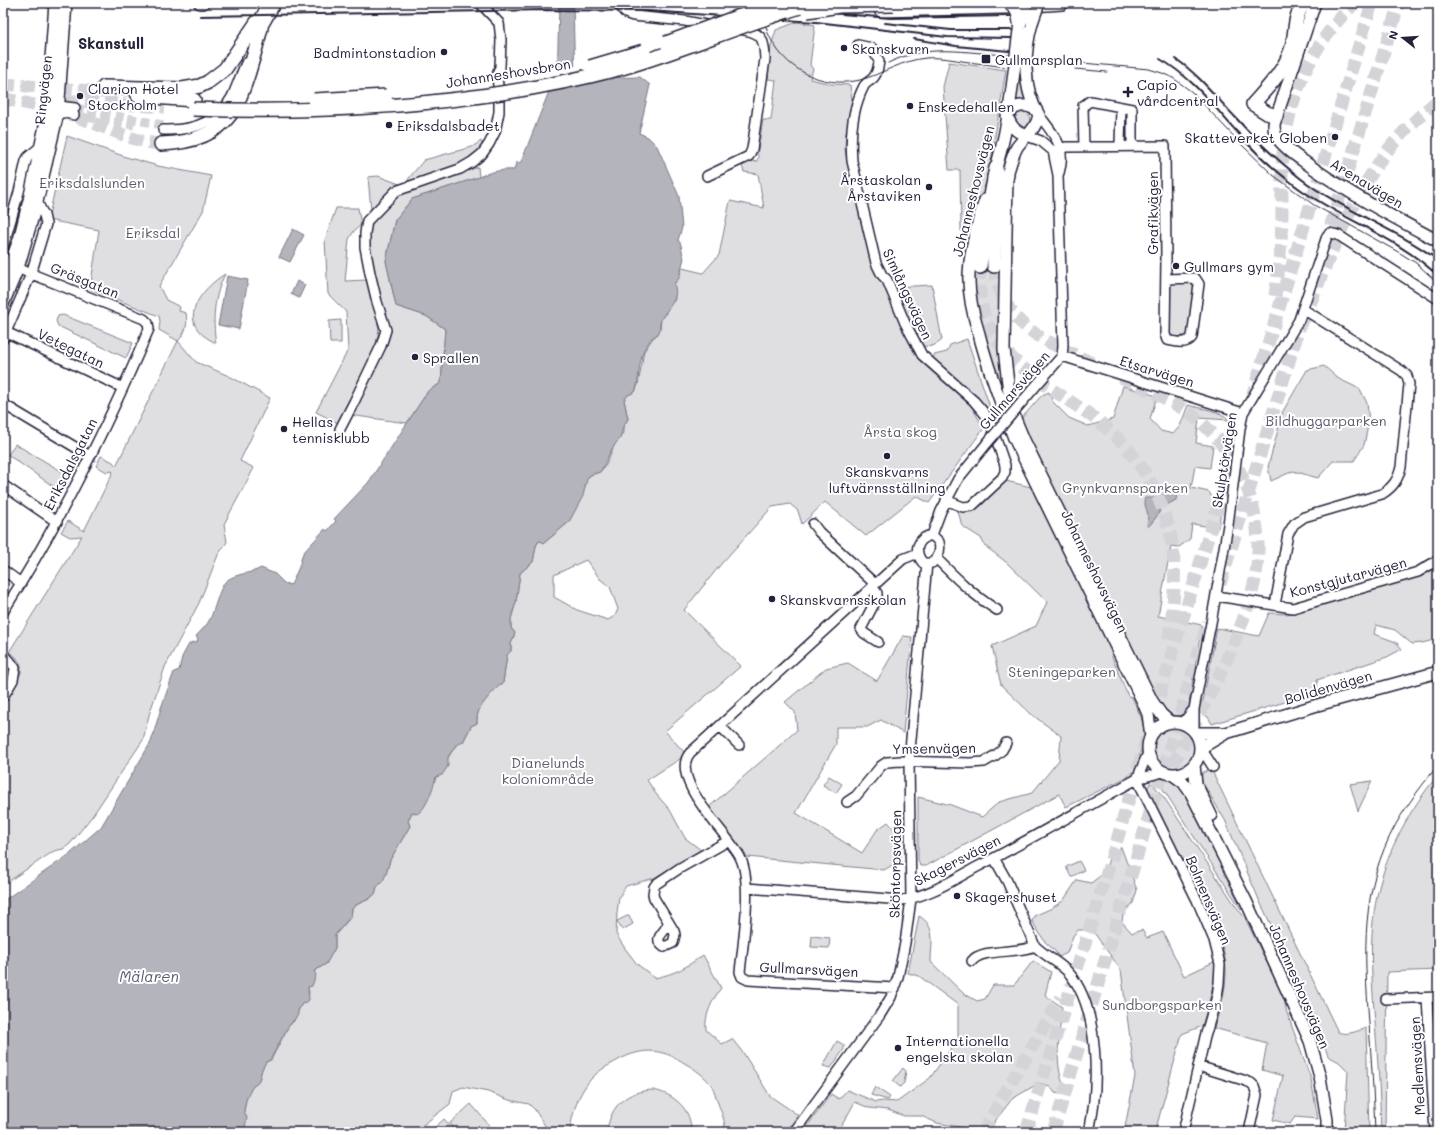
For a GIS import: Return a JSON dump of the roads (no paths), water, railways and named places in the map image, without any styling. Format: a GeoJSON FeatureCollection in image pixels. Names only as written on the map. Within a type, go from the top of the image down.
{"type":"FeatureCollection","features":[{"type":"Feature","properties":{"kind":"highway"},"geometry":{"type":"LineString","coordinates":[[736,22],[767,3]]}},
{"type":"Feature","properties":{"kind":"highway","name":"Johanneshovsbron"},"geometry":{"type":"LineString","coordinates":[[193,99],[269,110],[346,108],[423,102],[524,90],[569,81],[624,67],[783,3]]}},
{"type":"Feature","properties":{"kind":"highway"},"geometry":{"type":"LineString","coordinates":[[812,3],[871,10],[1004,7],[1062,3]]}},
{"type":"Feature","properties":{"kind":"highway","name":"Johanneshovsbron"},"geometry":{"type":"LineString","coordinates":[[736,22],[816,3]]}},
{"type":"Feature","properties":{"kind":"highway"},"geometry":{"type":"LineString","coordinates":[[736,22],[839,6],[982,3]]}},
{"type":"Feature","properties":{"kind":"highway"},"geometry":{"type":"LineString","coordinates":[[1008,3],[1012,4],[1026,23]]}},
{"type":"Feature","properties":{"kind":"highway"},"geometry":{"type":"LineString","coordinates":[[1278,116],[1267,113],[1254,104],[1276,78],[1286,61],[1291,50],[1295,34],[1296,19],[1304,3]]}},
{"type":"Feature","properties":{"kind":"highway"},"geometry":{"type":"LineString","coordinates":[[165,107],[193,99],[208,82],[218,75],[230,62],[259,25]]}},
{"type":"Feature","properties":{"kind":"highway"},"geometry":{"type":"LineString","coordinates":[[161,144],[182,142],[208,134],[231,115],[240,95],[259,25]]}},
{"type":"Feature","properties":{"kind":"highway"},"geometry":{"type":"LineString","coordinates":[[104,90],[193,99]]}},
{"type":"Feature","properties":{"kind":"highway"},"geometry":{"type":"LineString","coordinates":[[994,266],[993,249],[995,224],[1002,171]]}},
{"type":"Feature","properties":{"kind":"highway"},"geometry":{"type":"LineString","coordinates":[[980,267],[982,246],[1002,171]]}},
{"type":"Feature","properties":{"kind":"main road","name":"Ringvägen"},"geometry":{"type":"LineString","coordinates":[[3,283],[14,267],[40,147],[55,109],[55,3]]}},
{"type":"Feature","properties":{"kind":"main road","name":"Ringvägen"},"geometry":{"type":"LineString","coordinates":[[3,304],[14,267],[37,202],[55,109],[66,3]]}},
{"type":"Feature","properties":{"kind":"main road","name":"Johanneshovsvägen"},"geometry":{"type":"LineString","coordinates":[[1024,3],[1028,43],[1027,73],[1030,97],[1037,112]]}},
{"type":"Feature","properties":{"kind":"main road","name":"Johanneshovsvägen"},"geometry":{"type":"LineString","coordinates":[[1039,3],[1026,23],[1007,116],[1002,171],[1004,349],[1007,389],[1012,408],[1024,440],[1152,701],[1161,714],[1170,722]]}},
{"type":"Feature","properties":{"kind":"main road","name":"Arenavägen"},"geometry":{"type":"LineString","coordinates":[[1278,116],[1315,3]]}},
{"type":"Feature","properties":{"kind":"main road","name":"Arenavägen"},"geometry":{"type":"LineString","coordinates":[[1319,3],[1274,124],[1274,131],[1278,139],[1294,155],[1358,198],[1438,241]]}},
{"type":"Feature","properties":{"kind":"main road"},"geometry":{"type":"LineString","coordinates":[[1019,106],[1028,106],[1037,112],[1035,127],[1027,136],[1016,130],[1011,125],[1007,116],[1012,110],[1019,106]]}},
{"type":"Feature","properties":{"kind":"main road","name":"Johanneshovsvägen"},"geometry":{"type":"LineString","coordinates":[[1027,136],[1002,171],[981,216],[971,251],[969,290],[972,309],[989,370],[1014,438],[1142,700],[1148,714],[1151,736]]}},
{"type":"Feature","properties":{"kind":"main road","name":"Bolidenvägen"},"geometry":{"type":"LineString","coordinates":[[1201,749],[1226,733],[1314,706],[1438,672]]}},
{"type":"Feature","properties":{"kind":"main road"},"geometry":{"type":"LineString","coordinates":[[1170,722],[1183,723],[1195,731],[1201,749],[1195,764],[1184,772],[1168,773],[1155,766],[1148,753],[1151,736],[1159,727],[1170,722]]}},
{"type":"Feature","properties":{"kind":"main road","name":"Bolidenvägen"},"geometry":{"type":"LineString","coordinates":[[1195,731],[1226,733]]}},
{"type":"Feature","properties":{"kind":"main road","name":"Johanneshovsvägen"},"geometry":{"type":"LineString","coordinates":[[1195,764],[1196,784],[1239,876],[1246,901]]}},
{"type":"Feature","properties":{"kind":"main road","name":"Johanneshovsvägen"},"geometry":{"type":"LineString","coordinates":[[1168,773],[1183,782],[1191,793],[1246,901],[1310,1041],[1320,1077],[1326,1112],[1327,1132]]}},
{"type":"Feature","properties":{"kind":"street"},"geometry":{"type":"LineString","coordinates":[[163,127],[196,120],[207,115],[219,104],[226,94],[268,3]]}},
{"type":"Feature","properties":{"kind":"street"},"geometry":{"type":"LineString","coordinates":[[259,25],[276,3]]}},
{"type":"Feature","properties":{"kind":"street"},"geometry":{"type":"LineString","coordinates":[[340,429],[381,346],[386,330],[377,302],[365,246],[367,221],[396,191],[460,169],[472,162],[482,154],[490,144],[495,132],[499,112],[497,75],[500,67],[501,40],[499,22],[480,3]]}},
{"type":"Feature","properties":{"kind":"street"},"geometry":{"type":"LineString","coordinates":[[619,3],[621,9],[626,14],[633,16],[685,21],[755,33],[765,44],[765,59],[756,129],[749,156],[707,176]]}},
{"type":"Feature","properties":{"kind":"street"},"geometry":{"type":"LineString","coordinates":[[671,58],[696,44],[704,35],[708,25]]}},
{"type":"Feature","properties":{"kind":"street","name":"Simlångsvägen"},"geometry":{"type":"LineString","coordinates":[[858,45],[872,48],[879,61],[877,72],[872,79],[865,84],[858,99],[853,119],[851,148],[852,161],[876,263],[882,275],[887,280],[905,323],[922,355],[974,401],[985,414],[990,422],[1005,465],[1005,472],[1002,478],[972,506],[963,507],[946,500]]}},
{"type":"Feature","properties":{"kind":"street"},"geometry":{"type":"LineString","coordinates":[[1027,136],[1057,149],[1132,146],[1132,108],[1090,101],[1083,106],[1084,147]]}},
{"type":"Feature","properties":{"kind":"street"},"geometry":{"type":"LineString","coordinates":[[1120,146],[1121,106]]}},
{"type":"Feature","properties":{"kind":"street"},"geometry":{"type":"LineString","coordinates":[[55,109],[74,111]]}},
{"type":"Feature","properties":{"kind":"street","name":"Gullmarsvägen"},"geometry":{"type":"LineString","coordinates":[[932,535],[946,500],[958,479],[1062,356],[1063,331],[1058,175],[1062,165],[1057,149],[1037,112]]}},
{"type":"Feature","properties":{"kind":"street","name":"Grafikvägen"},"geometry":{"type":"LineString","coordinates":[[1132,146],[1165,146],[1166,338],[1167,340],[1184,342],[1191,339],[1192,336],[1199,284],[1195,278],[1166,279]]}},
{"type":"Feature","properties":{"kind":"street"},"geometry":{"type":"LineString","coordinates":[[3,247],[19,192],[26,161],[28,157],[40,147]]}},
{"type":"Feature","properties":{"kind":"street"},"geometry":{"type":"LineString","coordinates":[[5,335],[31,274],[46,224],[44,215],[37,202]]}},
{"type":"Feature","properties":{"kind":"street","name":"Skulptörvägen"},"geometry":{"type":"LineString","coordinates":[[1195,731],[1194,709],[1231,510],[1243,412],[1284,347],[1299,320],[1327,236],[1330,233],[1338,235],[1438,299]]}},
{"type":"Feature","properties":{"kind":"street","name":"Gräsgatan"},"geometry":{"type":"LineString","coordinates":[[14,267],[144,319],[148,323]]}},
{"type":"Feature","properties":{"kind":"street"},"geometry":{"type":"LineString","coordinates":[[1275,605],[1288,534],[1294,524],[1304,517],[1382,494],[1391,488],[1398,479],[1402,467],[1409,384],[1407,376],[1402,371],[1303,309]]}},
{"type":"Feature","properties":{"kind":"street","name":"Eriksdalsgatan"},"geometry":{"type":"LineString","coordinates":[[3,612],[57,522],[123,388],[149,329],[148,323]]}},
{"type":"Feature","properties":{"kind":"street","name":"Vetegatan"},"geometry":{"type":"LineString","coordinates":[[5,335],[123,388]]}},
{"type":"Feature","properties":{"kind":"street","name":"Etsarvägen"},"geometry":{"type":"LineString","coordinates":[[1062,356],[1243,412]]}},
{"type":"Feature","properties":{"kind":"street"},"geometry":{"type":"LineString","coordinates":[[3,404],[90,456]]}},
{"type":"Feature","properties":{"kind":"street"},"geometry":{"type":"LineString","coordinates":[[3,485],[57,522]]}},
{"type":"Feature","properties":{"kind":"street"},"geometry":{"type":"LineString","coordinates":[[813,524],[819,532],[873,586],[877,593],[877,598],[862,629],[864,633],[878,642]]}},
{"type":"Feature","properties":{"kind":"street"},"geometry":{"type":"LineString","coordinates":[[932,535],[939,542],[940,548],[937,559],[932,563],[927,564],[923,563],[918,553],[918,546],[924,537],[932,535]]}},
{"type":"Feature","properties":{"kind":"street","name":"Gullmarsvägen"},"geometry":{"type":"LineString","coordinates":[[895,988],[748,980],[742,977],[740,972],[747,888],[740,857],[695,794],[687,777],[685,767],[686,760],[690,753],[903,559],[918,553]]}},
{"type":"Feature","properties":{"kind":"street"},"geometry":{"type":"LineString","coordinates":[[937,559],[964,585],[988,605],[997,610]]}},
{"type":"Feature","properties":{"kind":"street","name":"Konstgjutarvägen"},"geometry":{"type":"LineString","coordinates":[[1216,596],[1293,608],[1418,572],[1438,560]]}},
{"type":"Feature","properties":{"kind":"street","name":"Sköntorpsvägen"},"geometry":{"type":"LineString","coordinates":[[794,1132],[880,1015],[895,988],[905,943],[911,899],[909,761],[927,564]]}},
{"type":"Feature","properties":{"kind":"street"},"geometry":{"type":"LineString","coordinates":[[3,570],[21,583]]}},
{"type":"Feature","properties":{"kind":"street"},"geometry":{"type":"LineString","coordinates":[[3,655],[15,668],[13,680],[3,697]]}},
{"type":"Feature","properties":{"kind":"street","name":"Skulptörvägen"},"geometry":{"type":"LineString","coordinates":[[1183,723],[1194,709]]}},
{"type":"Feature","properties":{"kind":"street"},"geometry":{"type":"LineString","coordinates":[[720,726],[739,745]]}},
{"type":"Feature","properties":{"kind":"street","name":"Ymsenvägen"},"geometry":{"type":"LineString","coordinates":[[847,802],[856,796],[881,766],[887,762],[984,762],[1002,750],[1006,743]]}},
{"type":"Feature","properties":{"kind":"street"},"geometry":{"type":"LineString","coordinates":[[1195,764],[1213,767],[1201,749]]}},
{"type":"Feature","properties":{"kind":"street"},"geometry":{"type":"LineString","coordinates":[[1137,779],[1148,753]]}},
{"type":"Feature","properties":{"kind":"street","name":"Skagersvägen"},"geometry":{"type":"LineString","coordinates":[[747,888],[902,900],[911,899],[930,891],[994,858],[1137,779],[1168,773]]}},
{"type":"Feature","properties":{"kind":"street","name":"Bolmensvägen"},"geometry":{"type":"LineString","coordinates":[[1137,779],[1197,900],[1214,940],[1220,964],[1219,982],[1183,1132]]}},
{"type":"Feature","properties":{"kind":"street"},"geometry":{"type":"LineString","coordinates":[[668,923],[653,894],[656,884],[680,868],[728,841]]}},
{"type":"Feature","properties":{"kind":"street"},"geometry":{"type":"LineString","coordinates":[[994,858],[1007,881],[1035,946],[1043,954],[1068,971],[1078,987],[1087,1008],[1095,1058],[1094,1104],[1089,1132]]}},
{"type":"Feature","properties":{"kind":"street"},"geometry":{"type":"LineString","coordinates":[[972,961],[975,956],[979,955],[1028,950],[1035,946]]}},
{"type":"Feature","properties":{"kind":"street"},"geometry":{"type":"LineString","coordinates":[[1386,999],[1438,997]]}},
{"type":"Feature","properties":{"kind":"street","name":"Medlemsvägen"},"geometry":{"type":"LineString","coordinates":[[1427,998],[1435,1132]]}},
{"type":"Feature","properties":{"kind":"street"},"geometry":{"type":"LineString","coordinates":[[1198,1066],[1243,1080],[1254,1086],[1257,1095],[1249,1132]]}},
{"type":"Feature","properties":{"kind":"water","name":"Mälaren"},"geometry":{"type":"Polygon","coordinates":[[[559,3],[573,3],[575,82],[600,78],[640,77],[650,85],[639,133],[648,137],[657,146],[679,196],[682,228],[678,240],[681,244],[684,258],[679,278],[674,284],[675,294],[672,303],[661,319],[658,334],[649,341],[642,355],[635,392],[628,395],[624,400],[628,419],[623,427],[620,439],[611,450],[600,472],[590,475],[587,479],[583,496],[569,522],[544,543],[541,541],[538,542],[533,562],[520,573],[516,602],[511,619],[511,628],[515,633],[511,644],[511,651],[507,655],[503,683],[496,688],[485,701],[479,710],[477,723],[471,726],[463,742],[456,745],[448,757],[448,766],[442,775],[436,777],[424,808],[417,814],[412,812],[408,821],[410,826],[390,860],[383,881],[377,887],[375,894],[352,909],[351,916],[335,935],[335,948],[326,964],[314,971],[316,975],[312,986],[308,987],[309,1000],[306,1003],[303,1002],[298,1011],[298,1015],[288,1027],[270,1060],[266,1062],[259,1080],[251,1089],[246,1100],[244,1111],[247,1118],[244,1132],[3,1132],[3,901],[70,854],[101,827],[151,742],[174,672],[179,670],[182,657],[189,644],[192,642],[196,643],[198,640],[196,636],[209,621],[221,588],[226,581],[234,576],[261,568],[275,574],[284,583],[291,585],[303,553],[325,529],[327,531],[336,521],[334,519],[368,483],[428,391],[441,383],[445,329],[426,316],[396,306],[386,261],[395,220],[412,199],[492,172],[514,170],[516,163],[521,162],[550,89],[557,87],[559,3]]]}},
{"type":"Feature","properties":{"kind":"water"},"geometry":{"type":"Polygon","coordinates":[[[293,229],[304,235],[290,262],[279,257],[293,229]]]}},
{"type":"Feature","properties":{"kind":"water"},"geometry":{"type":"Polygon","coordinates":[[[227,276],[248,280],[239,329],[218,325],[227,276]]]}},
{"type":"Feature","properties":{"kind":"water"},"geometry":{"type":"Polygon","coordinates":[[[297,281],[305,285],[299,298],[291,294],[297,281]]]}},
{"type":"Feature","properties":{"kind":"water"},"geometry":{"type":"Polygon","coordinates":[[[1173,489],[1177,494],[1176,500],[1161,508],[1154,521],[1148,527],[1148,515],[1144,501],[1145,498],[1158,498],[1165,492],[1173,489]]]}},
{"type":"Feature","properties":{"kind":"tunnel"},"geometry":{"type":"LineString","coordinates":[[1275,296],[1281,233],[1283,156],[1285,138],[1294,100],[1300,82],[1318,48],[1341,17],[1355,3]]}},
{"type":"Feature","properties":{"kind":"tunnel"},"geometry":{"type":"LineString","coordinates":[[1251,400],[1372,3]]}},
{"type":"Feature","properties":{"kind":"tunnel"},"geometry":{"type":"LineString","coordinates":[[1325,244],[1399,3]]}},
{"type":"Feature","properties":{"kind":"tunnel"},"geometry":{"type":"LineString","coordinates":[[3,84],[104,92]]}},
{"type":"Feature","properties":{"kind":"tunnel"},"geometry":{"type":"LineString","coordinates":[[3,99],[59,111],[129,137],[150,143],[161,144]]}},
{"type":"Feature","properties":{"kind":"tunnel"},"geometry":{"type":"LineString","coordinates":[[47,99],[165,107]]}},
{"type":"Feature","properties":{"kind":"tunnel"},"geometry":{"type":"LineString","coordinates":[[1303,321],[1331,252],[1352,207],[1364,186],[1377,165],[1397,139],[1414,121],[1438,100]]}},
{"type":"Feature","properties":{"kind":"tunnel"},"geometry":{"type":"LineString","coordinates":[[75,108],[163,125]]}},
{"type":"Feature","properties":{"kind":"tunnel"},"geometry":{"type":"LineString","coordinates":[[74,115],[134,125]]}},
{"type":"Feature","properties":{"kind":"tunnel"},"geometry":{"type":"LineString","coordinates":[[994,266],[999,287],[1007,305],[1017,318],[1030,330],[1044,339],[1096,365]]}},
{"type":"Feature","properties":{"kind":"tunnel"},"geometry":{"type":"LineString","coordinates":[[980,267],[979,285],[981,303],[988,325],[999,343],[1013,359],[1030,374],[1085,411],[1112,433],[1130,451],[1138,462],[1157,495],[1168,524],[1174,558],[1173,609],[1168,644]]}},
{"type":"Feature","properties":{"kind":"tunnel"},"geometry":{"type":"LineString","coordinates":[[1220,584],[1304,313]]}},
{"type":"Feature","properties":{"kind":"tunnel"},"geometry":{"type":"LineString","coordinates":[[1121,377],[1186,410],[1204,425],[1219,441],[1243,478],[1250,498],[1258,540],[1254,584],[1238,633],[1217,681],[1168,774]]}},
{"type":"Feature","properties":{"kind":"tunnel"},"geometry":{"type":"LineString","coordinates":[[1026,1132],[1115,847],[1163,682],[1237,445]]}},
{"type":"Feature","properties":{"kind":"tunnel"},"geometry":{"type":"LineString","coordinates":[[1053,1132],[1208,622]]}},
{"type":"Feature","properties":{"kind":"tunnel"},"geometry":{"type":"LineString","coordinates":[[983,1132],[1061,998]]}},
{"type":"Feature","properties":{"kind":"tram line"},"geometry":{"type":"LineString","coordinates":[[762,3],[768,33],[783,57],[805,73],[818,79],[832,82],[860,80],[909,61],[926,58],[944,58],[1005,67]]}},
{"type":"Feature","properties":{"kind":"tram line"},"geometry":{"type":"LineString","coordinates":[[888,63],[903,57],[932,51],[962,51],[1008,55]]}},
{"type":"Feature","properties":{"kind":"tram line"},"geometry":{"type":"LineString","coordinates":[[1071,62],[1149,69],[1173,78],[1192,92],[1242,145],[1273,175],[1314,205],[1416,263],[1438,283]]}},
{"type":"Feature","properties":{"kind":"tram line"},"geometry":{"type":"LineString","coordinates":[[1075,69],[1107,72]]}},
{"type":"Feature","properties":{"kind":"tram line"},"geometry":{"type":"LineString","coordinates":[[1375,1132],[1366,971],[1367,921],[1370,897],[1384,849],[1396,824],[1421,786],[1438,765]]}},
{"type":"Feature","properties":{"kind":"railway"},"geometry":{"type":"LineString","coordinates":[[648,6],[733,5],[890,18],[1010,16]]}},
{"type":"Feature","properties":{"kind":"railway"},"geometry":{"type":"LineString","coordinates":[[200,16],[544,10],[648,11],[816,22],[947,37],[1011,38]]}},
{"type":"Feature","properties":{"kind":"railway"},"geometry":{"type":"LineString","coordinates":[[885,23],[951,30],[1012,30]]}},
{"type":"Feature","properties":{"kind":"railway"},"geometry":{"type":"LineString","coordinates":[[914,39],[956,46],[1009,51]]}},
{"type":"Feature","properties":{"kind":"railway"},"geometry":{"type":"LineString","coordinates":[[1160,59],[1172,66],[1192,84],[1252,148],[1289,181],[1314,199],[1388,239],[1422,262],[1438,276]]}},
{"type":"Feature","properties":{"kind":"railway"},"geometry":{"type":"LineString","coordinates":[[1176,59],[1200,79],[1267,150],[1300,178],[1317,190],[1404,238],[1438,260]]}},
{"type":"Feature","properties":{"kind":"place","name":"Skanskvarn"},"geometry":{"type":"Point","coordinates":[844,48]}},
{"type":"Feature","properties":{"kind":"place","name":"Badmintonstadion"},"geometry":{"type":"Point","coordinates":[444,52]}},
{"type":"Feature","properties":{"kind":"place","name":"Gullmarsplan"},"geometry":{"type":"Point","coordinates":[986,59]}},
{"type":"Feature","properties":{"kind":"place","name":"Capio vårdcentral"},"geometry":{"type":"Point","coordinates":[1128,92]}},
{"type":"Feature","properties":{"kind":"place","name":"Clarion Hotel Stockholm"},"geometry":{"type":"Point","coordinates":[80,96]}},
{"type":"Feature","properties":{"kind":"place","name":"Enskedehallen"},"geometry":{"type":"Point","coordinates":[910,106]}},
{"type":"Feature","properties":{"kind":"place","name":"Eriksdalsbadet"},"geometry":{"type":"Point","coordinates":[389,125]}},
{"type":"Feature","properties":{"kind":"place","name":"Skatteverket Globen"},"geometry":{"type":"Point","coordinates":[1335,137]}},
{"type":"Feature","properties":{"kind":"place","name":"Årstaskolan Årstaviken"},"geometry":{"type":"Point","coordinates":[929,187]}},
{"type":"Feature","properties":{"kind":"place","name":"Gullmars gym"},"geometry":{"type":"Point","coordinates":[1176,266]}},
{"type":"Feature","properties":{"kind":"place","name":"Sprallen"},"geometry":{"type":"Point","coordinates":[415,357]}},
{"type":"Feature","properties":{"kind":"place","name":"Hellas tennisklubb"},"geometry":{"type":"Point","coordinates":[284,429]}},
{"type":"Feature","properties":{"kind":"place","name":"Skanskvarns luftvärnsställning"},"geometry":{"type":"Point","coordinates":[887,456]}},
{"type":"Feature","properties":{"kind":"place","name":"Skanskvarnsskolan"},"geometry":{"type":"Point","coordinates":[772,599]}},
{"type":"Feature","properties":{"kind":"place","name":"Skagershuset"},"geometry":{"type":"Point","coordinates":[957,896]}},
{"type":"Feature","properties":{"kind":"place","name":"Internationella engelska skolan"},"geometry":{"type":"Point","coordinates":[898,1048]}},
{"type":"Feature","properties":{"kind":"district","name":"Skanstull"},"geometry":{"type":"Point","coordinates":[111,43]}},
{"type":"Feature","properties":{"kind":"park label","name":"Eriksdalslunden"},"geometry":{"type":"Point","coordinates":[92,182]}},
{"type":"Feature","properties":{"kind":"park label","name":"Eriksdal"},"geometry":{"type":"Point","coordinates":[153,232]}},
{"type":"Feature","properties":{"kind":"park label","name":"Bildhuggarparken"},"geometry":{"type":"Point","coordinates":[1326,420]}},
{"type":"Feature","properties":{"kind":"park label","name":"Årsta skog"},"geometry":{"type":"Point","coordinates":[900,431]}},
{"type":"Feature","properties":{"kind":"park label","name":"Grynkvarnsparken"},"geometry":{"type":"Point","coordinates":[1125,487]}},
{"type":"Feature","properties":{"kind":"park label","name":"Steningeparken"},"geometry":{"type":"Point","coordinates":[1062,671]}},
{"type":"Feature","properties":{"kind":"park label","name":"Dianelunds koloniområde"},"geometry":{"type":"Point","coordinates":[548,770]}},
{"type":"Feature","properties":{"kind":"park label","name":"Sundborgsparken"},"geometry":{"type":"Point","coordinates":[1162,1004]}}]}
